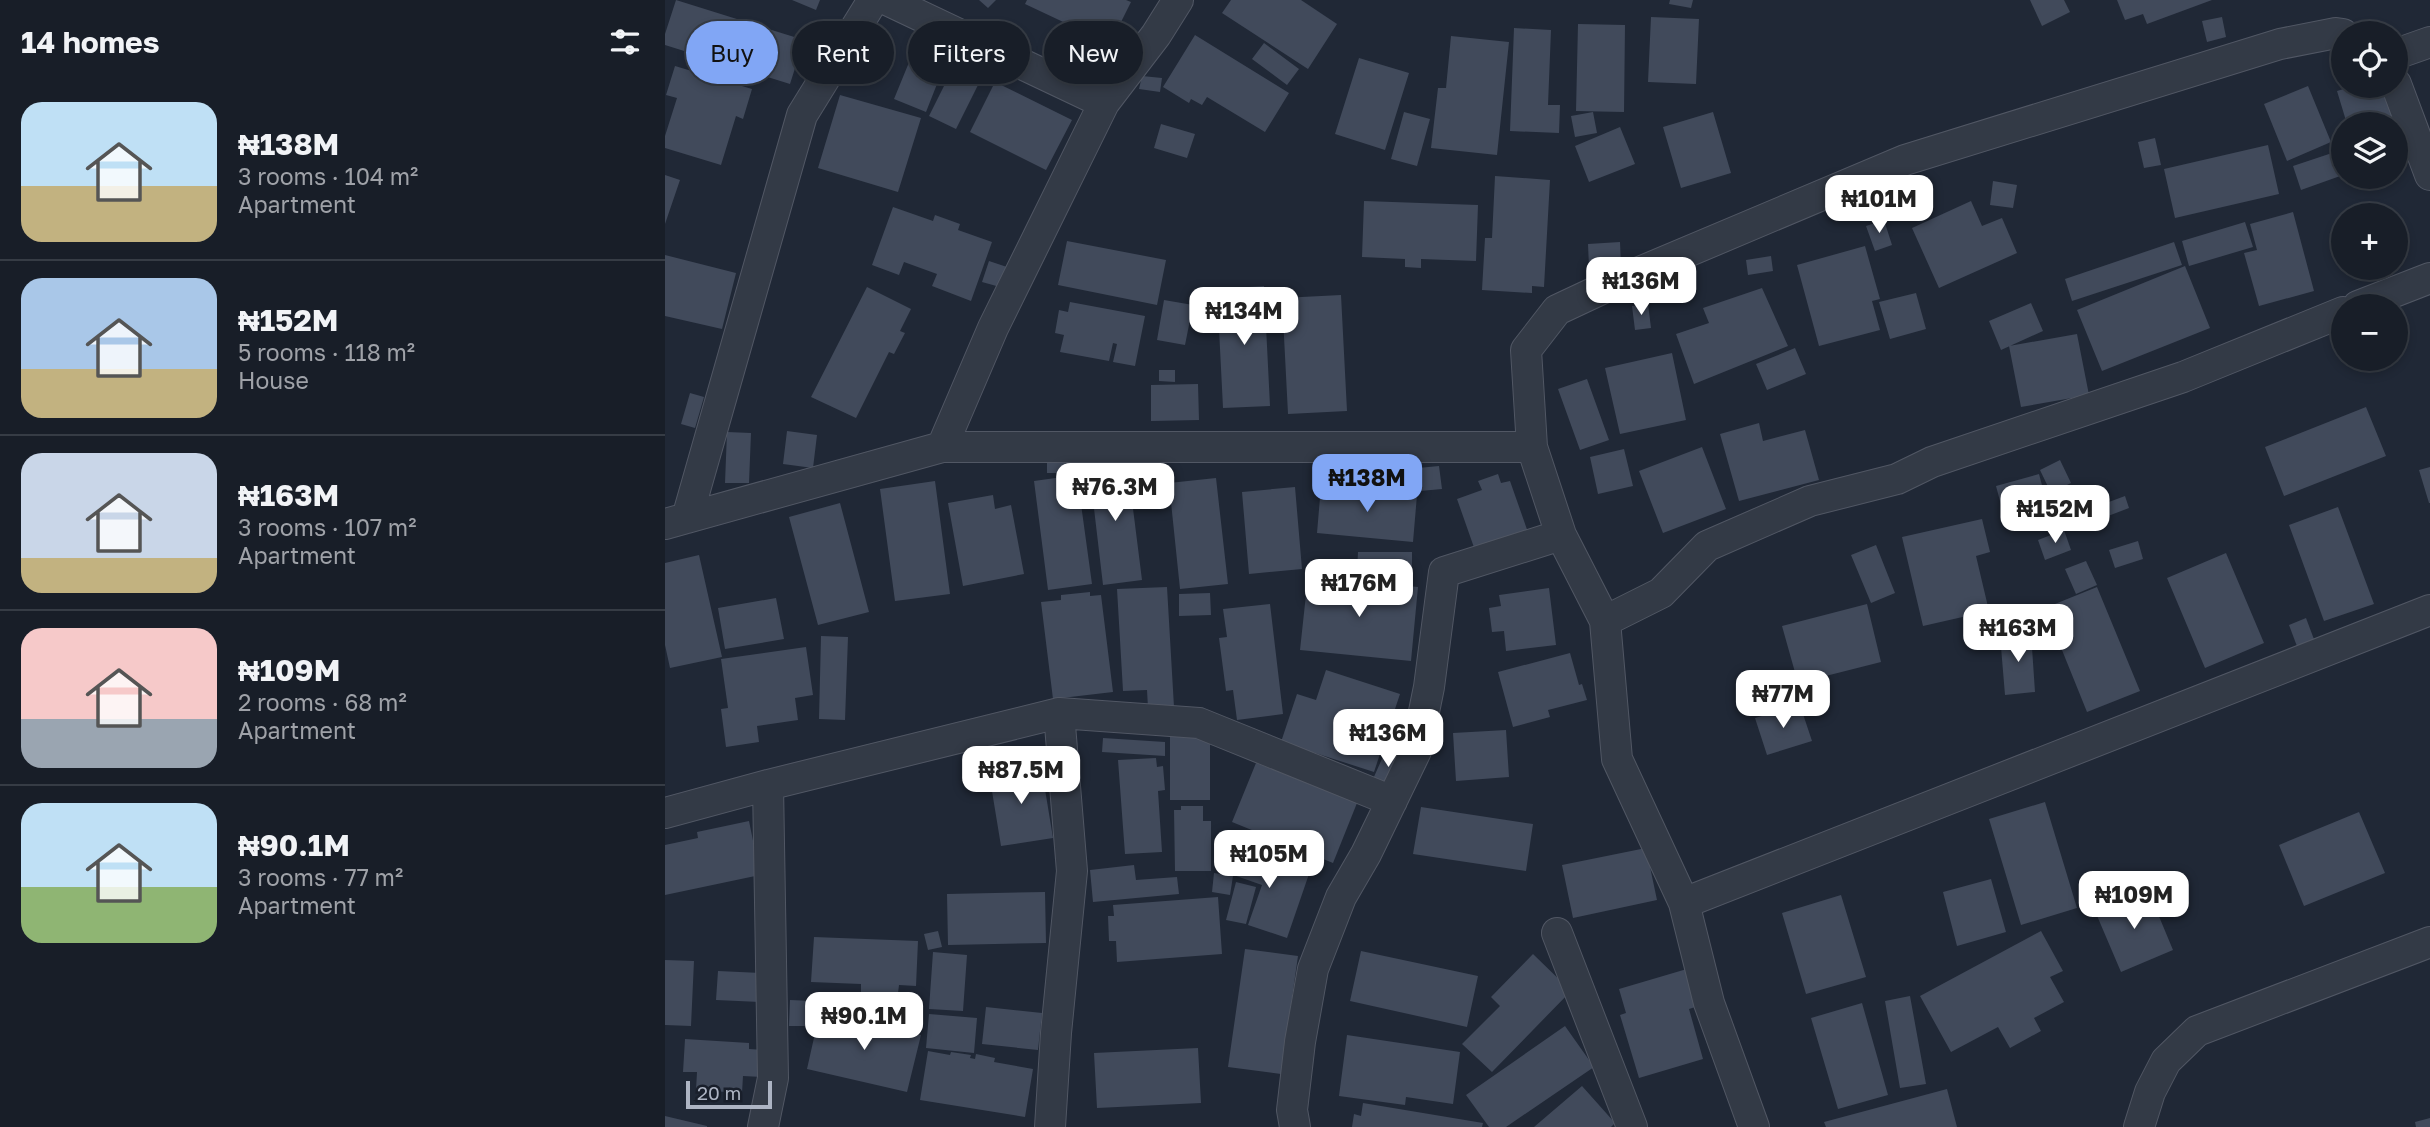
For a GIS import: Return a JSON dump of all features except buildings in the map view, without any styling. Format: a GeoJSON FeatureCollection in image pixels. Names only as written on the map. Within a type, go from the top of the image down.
{"type":"FeatureCollection","features":[{"type":"Feature","properties":{"kind":"street"},"geometry":{"type":"LineString","coordinates":[[676,521],[802,115],[873,0]]}},
{"type":"Feature","properties":{"kind":"street"},"geometry":{"type":"LineString","coordinates":[[887,0],[1104,103]]}},
{"type":"Feature","properties":{"kind":"street"},"geometry":{"type":"LineString","coordinates":[[941,447],[993,327],[1104,103],[1156,35],[1178,0]]}},
{"type":"Feature","properties":{"kind":"street"},"geometry":{"type":"LineString","coordinates":[[1754,1127],[1709,1003],[1683,903],[1617,758],[1605,621],[1561,535],[1532,447],[1526,350],[1557,310],[1623,279],[1905,160],[2280,44],[2331,34]]}},
{"type":"Feature","properties":{"kind":"street"},"geometry":{"type":"LineString","coordinates":[[2408,50],[2430,42]]}},
{"type":"Feature","properties":{"kind":"street"},"geometry":{"type":"LineString","coordinates":[[2401,98],[2430,175]]}},
{"type":"Feature","properties":{"kind":"street"},"geometry":{"type":"LineString","coordinates":[[2389,294],[2430,278]]}},
{"type":"Feature","properties":{"kind":"street"},"geometry":{"type":"LineString","coordinates":[[1605,621],[1661,593],[1707,546],[1810,501],[1897,479],[1932,462],[2183,377],[2331,317]]}},
{"type":"Feature","properties":{"kind":"street"},"geometry":{"type":"LineString","coordinates":[[676,521],[941,447],[1532,447]]}},
{"type":"Feature","properties":{"kind":"street"},"geometry":{"type":"LineString","coordinates":[[1295,1127],[1292,1110],[1300,1042],[1313,969],[1341,897],[1366,853],[1416,751],[1429,687],[1444,572],[1561,535]]}},
{"type":"Feature","properties":{"kind":"street"},"geometry":{"type":"LineString","coordinates":[[1683,903],[2430,610]]}},
{"type":"Feature","properties":{"kind":"street"},"geometry":{"type":"LineString","coordinates":[[665,813],[1059,713],[1199,723],[1392,801]]}},
{"type":"Feature","properties":{"kind":"street"},"geometry":{"type":"LineString","coordinates":[[1049,1127],[1072,871],[1059,713]]}},
{"type":"Feature","properties":{"kind":"street"},"geometry":{"type":"LineString","coordinates":[[763,1127],[773,1079],[768,785]]}},
{"type":"Feature","properties":{"kind":"street"},"geometry":{"type":"LineString","coordinates":[[1557,933],[1632,1127]]}},
{"type":"Feature","properties":{"kind":"street"},"geometry":{"type":"LineString","coordinates":[[2139,1127],[2150,1092],[2166,1062],[2197,1031],[2430,942]]}}]}
